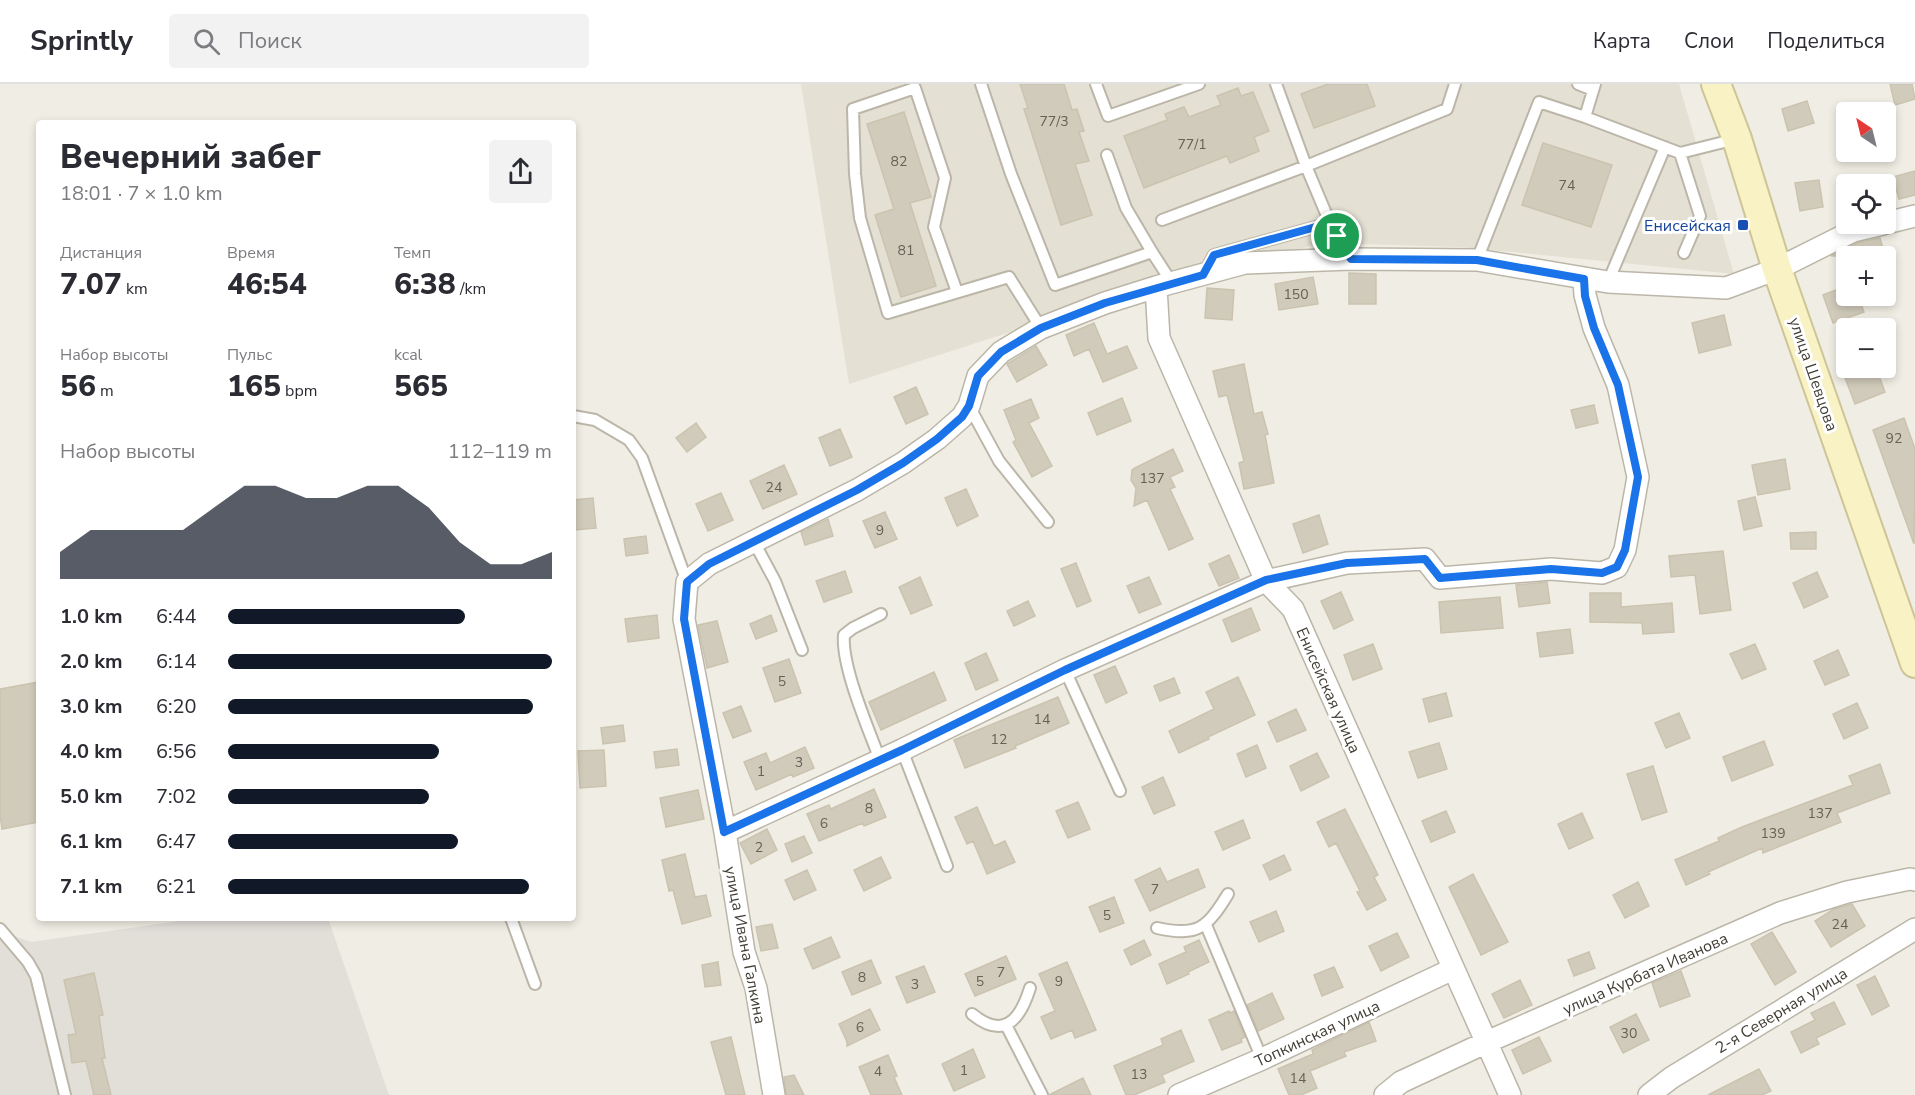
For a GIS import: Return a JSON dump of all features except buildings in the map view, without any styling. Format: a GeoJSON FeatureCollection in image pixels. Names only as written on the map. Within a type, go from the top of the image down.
{"type":"FeatureCollection","features":[{"type":"Feature","properties":{"kind":"main road","name":"улица Шевцова"},"geometry":{"type":"LineString","coordinates":[[1716,84],[1737,139],[1777,269],[1915,663]]}},
{"type":"Feature","properties":{"kind":"street"},"geometry":{"type":"LineString","coordinates":[[1896,220],[1915,216]]}},
{"type":"Feature","properties":{"kind":"street"},"geometry":{"type":"LineString","coordinates":[[687,582],[709,564],[857,490],[903,463],[962,417],[969,406],[978,376],[1001,352],[1041,328],[1105,303],[1164,285],[1245,263],[1351,259],[1477,260],[1608,282],[1726,288],[1777,269],[1847,234]]}},
{"type":"Feature","properties":{"kind":"street"},"geometry":{"type":"LineString","coordinates":[[724,832],[902,750],[1065,670],[1266,580],[1347,563],[1425,559],[1440,578],[1551,569],[1602,573],[1617,567],[1625,550],[1638,477],[1618,385],[1594,328],[1585,296],[1584,279]]}},
{"type":"Feature","properties":{"kind":"street","name":"Енисейская улица"},"geometry":{"type":"LineString","coordinates":[[1164,285],[1159,338],[1266,580],[1293,609],[1510,1095]]}},
{"type":"Feature","properties":{"kind":"street","name":"улица Ивана Галкина"},"geometry":{"type":"LineString","coordinates":[[687,582],[684,619],[744,952],[756,988],[774,1095]]}},
{"type":"Feature","properties":{"kind":"street","name":"улица Курбата Иванова"},"geometry":{"type":"LineString","coordinates":[[1385,1095],[1401,1082],[1487,1042],[1780,913],[1847,892],[1910,879],[1915,880]]}},
{"type":"Feature","properties":{"kind":"street","name":"2-я Северная улица"},"geometry":{"type":"LineString","coordinates":[[1649,1095],[1671,1078],[1915,929]]}},
{"type":"Feature","properties":{"kind":"street","name":"Топкинская улица"},"geometry":{"type":"LineString","coordinates":[[1179,1095],[1262,1059],[1453,969]]}},
{"type":"Feature","properties":{"kind":"lane"},"geometry":{"type":"LineString","coordinates":[[981,84],[1011,174],[1055,285],[1152,252]]}},
{"type":"Feature","properties":{"kind":"lane"},"geometry":{"type":"LineString","coordinates":[[1096,84],[1108,116],[1199,84]]}},
{"type":"Feature","properties":{"kind":"lane"},"geometry":{"type":"LineString","coordinates":[[1276,84],[1330,223],[1351,259]]}},
{"type":"Feature","properties":{"kind":"lane"},"geometry":{"type":"LineString","coordinates":[[1162,220],[1306,166],[1447,109],[1455,84]]}},
{"type":"Feature","properties":{"kind":"lane"},"geometry":{"type":"LineString","coordinates":[[1578,84],[1594,87],[1585,117]]}},
{"type":"Feature","properties":{"kind":"lane"},"geometry":{"type":"LineString","coordinates":[[957,292],[934,228],[945,178],[915,88],[853,109],[855,174],[860,218],[888,313],[1009,277],[1041,328]]}},
{"type":"Feature","properties":{"kind":"lane"},"geometry":{"type":"LineString","coordinates":[[1477,260],[1539,102],[1680,153],[1737,139]]}},
{"type":"Feature","properties":{"kind":"lane"},"geometry":{"type":"LineString","coordinates":[[1608,282],[1665,147]]}},
{"type":"Feature","properties":{"kind":"lane"},"geometry":{"type":"LineString","coordinates":[[1680,153],[1700,216],[1683,252]]}},
{"type":"Feature","properties":{"kind":"lane"},"geometry":{"type":"LineString","coordinates":[[1107,155],[1126,208],[1152,252],[1164,285]]}},
{"type":"Feature","properties":{"kind":"lane"},"geometry":{"type":"LineString","coordinates":[[1203,275],[1214,255],[1330,223]]}},
{"type":"Feature","properties":{"kind":"lane"},"geometry":{"type":"LineString","coordinates":[[969,406],[999,461],[1048,522]]}},
{"type":"Feature","properties":{"kind":"lane"},"geometry":{"type":"LineString","coordinates":[[576,417],[595,420],[629,440],[642,458],[687,582]]}},
{"type":"Feature","properties":{"kind":"lane"},"geometry":{"type":"LineString","coordinates":[[754,542],[775,581],[802,650]]}},
{"type":"Feature","properties":{"kind":"lane"},"geometry":{"type":"LineString","coordinates":[[880,760],[853,685],[843,646],[844,635],[881,614]]}},
{"type":"Feature","properties":{"kind":"lane"},"geometry":{"type":"LineString","coordinates":[[1065,670],[1119,791]]}},
{"type":"Feature","properties":{"kind":"lane"},"geometry":{"type":"LineString","coordinates":[[902,750],[947,866]]}},
{"type":"Feature","properties":{"kind":"lane"},"geometry":{"type":"LineString","coordinates":[[1157,928],[1173,932],[1189,931],[1206,925],[1228,894]]}},
{"type":"Feature","properties":{"kind":"lane"},"geometry":{"type":"LineString","coordinates":[[512,921],[534,984]]}},
{"type":"Feature","properties":{"kind":"lane"},"geometry":{"type":"LineString","coordinates":[[1206,925],[1262,1059]]}},
{"type":"Feature","properties":{"kind":"lane"},"geometry":{"type":"LineString","coordinates":[[0,929],[28,962],[36,976],[65,1095]]}},
{"type":"Feature","properties":{"kind":"lane"},"geometry":{"type":"LineString","coordinates":[[972,1014],[980,1021],[995,1026],[1006,1025],[1015,1020],[1022,1010],[1030,988]]}},
{"type":"Feature","properties":{"kind":"lane"},"geometry":{"type":"LineString","coordinates":[[1006,1025],[1042,1095]]}},
{"type":"Feature","properties":{"kind":"shaded area"},"geometry":{"type":"Polygon","coordinates":[[[801,84],[1679,84],[1734,274],[1461,247],[1322,243],[1054,318],[849,384],[801,84]]]}},
{"type":"Feature","properties":{"kind":"shaded area"},"geometry":{"type":"Polygon","coordinates":[[[180,921],[329,921],[389,1095],[0,1095],[0,931],[31,942],[180,921]]]}},
{"type":"Feature","properties":{"kind":"place","name":"Енисейская"},"geometry":{"type":"Point","coordinates":[1743,225]}},
{"type":"Feature","properties":{"kind":"route"},"geometry":{"type":"LineString","coordinates":[[1330,223],[1337,236],[1351,259],[1477,260],[1584,279],[1585,296],[1594,328],[1618,385],[1638,477],[1625,550],[1617,567],[1602,573],[1551,569],[1440,578],[1425,559],[1347,563],[1266,580],[1065,670],[902,750],[724,832],[684,619],[687,582],[709,564],[857,490],[903,463],[937,439],[962,417],[969,406],[978,376],[1001,352],[1041,328],[1105,303],[1203,275],[1214,255],[1330,223]]}}]}
